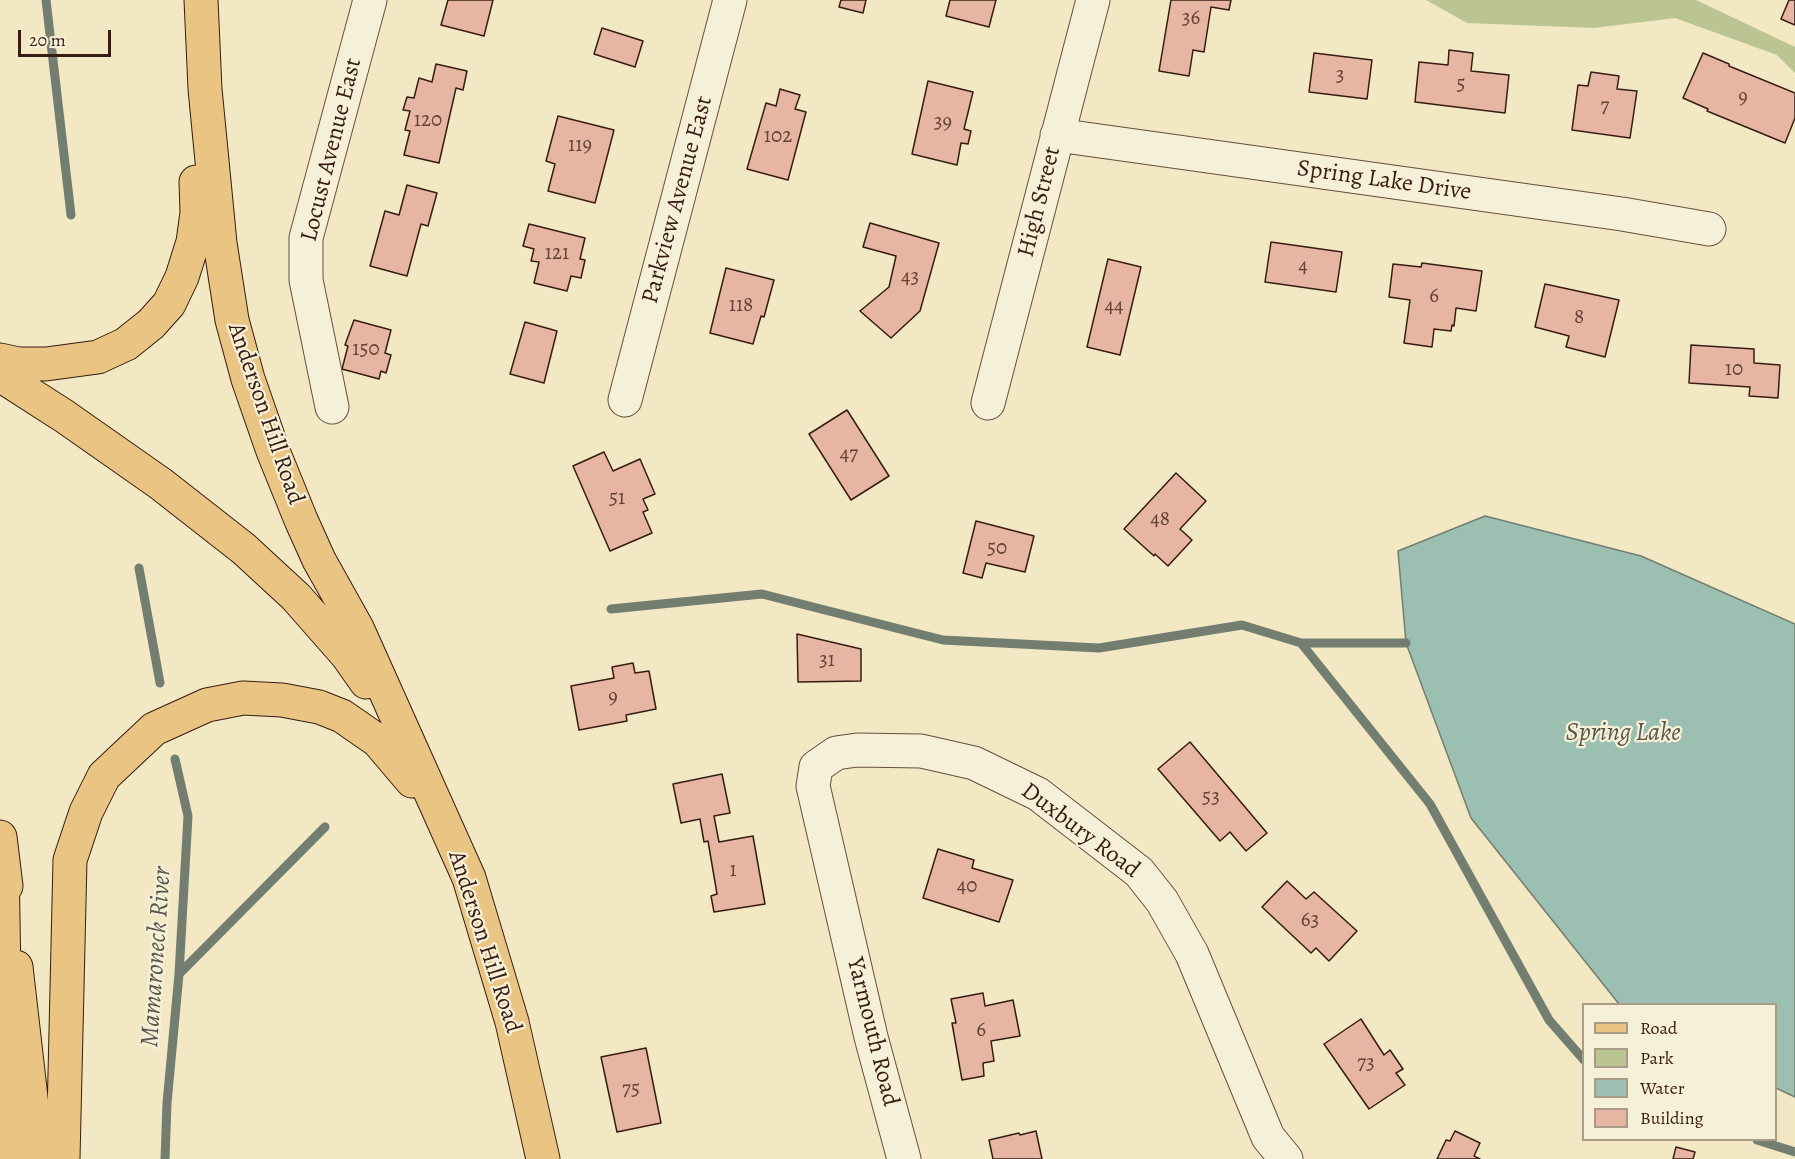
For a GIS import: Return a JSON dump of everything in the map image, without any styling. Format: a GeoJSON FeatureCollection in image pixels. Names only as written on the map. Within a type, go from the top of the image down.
{"type":"FeatureCollection","features":[{"type":"Feature","properties":{"kind":"main road"},"geometry":{"type":"LineString","coordinates":[[11,373],[46,364],[98,357],[126,344],[151,324],[169,304],[182,277],[193,242],[197,213],[195,160],[200,0]]}},
{"type":"Feature","properties":{"kind":"main road","name":"Anderson Hill Road"},"geometry":{"type":"LineString","coordinates":[[200,0],[207,112],[220,243],[232,320],[248,378],[273,451],[301,520],[319,560],[357,628],[402,734]]}},
{"type":"Feature","properties":{"kind":"main road","name":"Anderson Hill Road"},"geometry":{"type":"LineString","coordinates":[[11,373],[64,416],[161,484],[244,549],[296,597],[347,655],[402,734],[420,766],[469,878],[512,1022],[543,1159]]}},
{"type":"Feature","properties":{"kind":"main road"},"geometry":{"type":"LineString","coordinates":[[63,1159],[70,860],[86,812],[104,776],[129,750],[154,729],[207,705],[243,698],[282,700],[319,707],[342,716],[378,741],[404,769],[448,832]]}},
{"type":"Feature","properties":{"kind":"main road"},"geometry":{"type":"LineString","coordinates":[[1,848],[7,1159]]}},
{"type":"Feature","properties":{"kind":"main road"},"geometry":{"type":"LineString","coordinates":[[1,848],[38,1159]]}},
{"type":"Feature","properties":{"kind":"street","name":"Locust Avenue East"},"geometry":{"type":"LineString","coordinates":[[332,407],[306,280],[306,238],[370,0]]}},
{"type":"Feature","properties":{"kind":"street","name":"High Street"},"geometry":{"type":"LineString","coordinates":[[988,403],[1093,0]]}},
{"type":"Feature","properties":{"kind":"street","name":"Parkview Avenue East"},"geometry":{"type":"LineString","coordinates":[[625,400],[728,1]]}},
{"type":"Feature","properties":{"kind":"street","name":"Spring Lake Drive"},"geometry":{"type":"LineString","coordinates":[[1058,135],[1622,214],[1709,229]]}},
{"type":"Feature","properties":{"kind":"street","name":"Duxbury Road"},"geometry":{"type":"LineString","coordinates":[[840,905],[813,786],[816,767],[836,753],[857,750],[921,751],[974,764],[1038,794],[1139,872],[1162,901],[1192,954],[1268,1137],[1286,1159]]}},
{"type":"Feature","properties":{"kind":"street","name":"Yarmouth Road"},"geometry":{"type":"LineString","coordinates":[[840,905],[871,1037],[904,1159]]}},
{"type":"Feature","properties":{"kind":"green space"},"geometry":{"type":"Polygon","coordinates":[[[1426,0],[1696,0],[1795,47],[1795,73],[1777,55],[1675,18],[1594,28],[1467,23],[1426,0]]]}},
{"type":"Feature","properties":{"kind":"water","name":"Spring Lake"},"geometry":{"type":"Polygon","coordinates":[[[1485,516],[1641,556],[1795,624],[1795,1097],[1777,1088],[1777,1003],[1618,1003],[1471,818],[1406,643],[1398,551],[1485,516]]]}},
{"type":"Feature","properties":{"kind":"building"},"geometry":{"type":"Polygon","coordinates":[[[448,0],[493,0],[484,36],[441,25],[448,0]]]}},
{"type":"Feature","properties":{"kind":"building"},"geometry":{"type":"Polygon","coordinates":[[[841,0],[866,0],[863,13],[839,7],[841,0]]]}},
{"type":"Feature","properties":{"kind":"building"},"geometry":{"type":"Polygon","coordinates":[[[950,0],[996,0],[989,27],[946,16],[950,0]]]}},
{"type":"Feature","properties":{"kind":"building"},"geometry":{"type":"Polygon","coordinates":[[[1171,0],[1231,0],[1229,10],[1211,7],[1204,52],[1193,50],[1189,76],[1159,71],[1171,0]]]}},
{"type":"Feature","properties":{"kind":"building"},"geometry":{"type":"Polygon","coordinates":[[[1789,0],[1795,0],[1795,25],[1781,19],[1789,0]]]}},
{"type":"Feature","properties":{"kind":"building"},"geometry":{"type":"Polygon","coordinates":[[[602,28],[643,41],[635,67],[594,54],[602,28]]]}},
{"type":"Feature","properties":{"kind":"building"},"geometry":{"type":"Polygon","coordinates":[[[1449,50],[1473,53],[1471,71],[1509,75],[1505,113],[1415,102],[1419,62],[1448,65],[1449,50]]]}},
{"type":"Feature","properties":{"kind":"building"},"geometry":{"type":"Polygon","coordinates":[[[1314,53],[1372,60],[1367,99],[1309,92],[1314,53]]]}},
{"type":"Feature","properties":{"kind":"building"},"geometry":{"type":"Polygon","coordinates":[[[1703,53],[1795,93],[1795,118],[1785,143],[1707,111],[1708,109],[1683,98],[1703,53]]]}},
{"type":"Feature","properties":{"kind":"building"},"geometry":{"type":"Polygon","coordinates":[[[436,64],[467,71],[463,90],[456,88],[439,163],[404,155],[410,131],[405,130],[410,111],[403,110],[407,97],[414,98],[419,78],[432,82],[436,64]]]}},
{"type":"Feature","properties":{"kind":"building"},"geometry":{"type":"Polygon","coordinates":[[[1591,72],[1619,76],[1617,89],[1637,91],[1630,138],[1572,130],[1578,85],[1588,86],[1591,72]]]}},
{"type":"Feature","properties":{"kind":"building"},"geometry":{"type":"Polygon","coordinates":[[[928,81],[973,92],[964,129],[971,131],[968,144],[961,143],[957,165],[912,154],[928,81]]]}},
{"type":"Feature","properties":{"kind":"building"},"geometry":{"type":"Polygon","coordinates":[[[780,89],[800,95],[795,109],[806,112],[788,180],[747,169],[766,103],[776,106],[780,89]]]}},
{"type":"Feature","properties":{"kind":"building"},"geometry":{"type":"Polygon","coordinates":[[[558,116],[614,130],[595,203],[548,191],[555,164],[546,161],[558,116]]]}},
{"type":"Feature","properties":{"kind":"building"},"geometry":{"type":"Polygon","coordinates":[[[407,185],[437,193],[428,226],[421,224],[407,276],[370,266],[385,211],[399,215],[407,185]]]}},
{"type":"Feature","properties":{"kind":"building"},"geometry":{"type":"Polygon","coordinates":[[[870,223],[939,243],[920,311],[891,338],[860,311],[889,287],[896,256],[863,247],[870,223]]]}},
{"type":"Feature","properties":{"kind":"building"},"geometry":{"type":"Polygon","coordinates":[[[529,224],[585,238],[580,259],[585,260],[581,278],[571,276],[567,291],[534,283],[539,262],[531,261],[534,249],[523,246],[529,224]]]}},
{"type":"Feature","properties":{"kind":"building"},"geometry":{"type":"Polygon","coordinates":[[[1271,242],[1342,252],[1336,292],[1265,282],[1271,242]]]}},
{"type":"Feature","properties":{"kind":"building"},"geometry":{"type":"Polygon","coordinates":[[[1108,259],[1141,267],[1120,355],[1087,347],[1108,259]]]}},
{"type":"Feature","properties":{"kind":"building"},"geometry":{"type":"Polygon","coordinates":[[[1422,263],[1482,271],[1476,311],[1456,308],[1454,326],[1452,325],[1451,331],[1434,329],[1432,347],[1404,343],[1410,300],[1389,297],[1393,264],[1421,267],[1422,263]]]}},
{"type":"Feature","properties":{"kind":"building"},"geometry":{"type":"Polygon","coordinates":[[[726,268],[774,280],[764,317],[761,316],[753,344],[710,333],[726,268]]]}},
{"type":"Feature","properties":{"kind":"building"},"geometry":{"type":"Polygon","coordinates":[[[1545,284],[1619,300],[1605,357],[1566,347],[1569,336],[1535,327],[1545,284]]]}},
{"type":"Feature","properties":{"kind":"building"},"geometry":{"type":"Polygon","coordinates":[[[354,320],[391,330],[385,353],[391,355],[386,373],[381,371],[379,379],[342,369],[348,346],[345,345],[354,320]]]}},
{"type":"Feature","properties":{"kind":"building"},"geometry":{"type":"Polygon","coordinates":[[[525,322],[557,331],[544,383],[510,374],[525,322]]]}},
{"type":"Feature","properties":{"kind":"building"},"geometry":{"type":"Polygon","coordinates":[[[1691,345],[1754,349],[1754,363],[1780,365],[1778,398],[1749,396],[1750,387],[1689,383],[1691,345]]]}},
{"type":"Feature","properties":{"kind":"building"},"geometry":{"type":"Polygon","coordinates":[[[847,410],[889,476],[851,500],[809,434],[847,410]]]}},
{"type":"Feature","properties":{"kind":"building"},"geometry":{"type":"Polygon","coordinates":[[[604,452],[613,471],[640,459],[655,494],[643,499],[648,510],[643,512],[652,533],[610,551],[573,466],[604,452]]]}},
{"type":"Feature","properties":{"kind":"building"},"geometry":{"type":"Polygon","coordinates":[[[1176,473],[1206,501],[1180,529],[1192,540],[1168,566],[1124,529],[1176,473]]]}},
{"type":"Feature","properties":{"kind":"building"},"geometry":{"type":"Polygon","coordinates":[[[976,521],[1034,536],[1025,572],[986,563],[982,578],[963,573],[976,521]]]}},
{"type":"Feature","properties":{"kind":"building"},"geometry":{"type":"Polygon","coordinates":[[[797,634],[861,649],[861,681],[798,682],[797,634]]]}},
{"type":"Feature","properties":{"kind":"building"},"geometry":{"type":"Polygon","coordinates":[[[633,663],[635,673],[649,671],[656,709],[626,715],[627,721],[579,730],[571,686],[614,678],[612,667],[633,663]]]}},
{"type":"Feature","properties":{"kind":"building"},"geometry":{"type":"Polygon","coordinates":[[[1190,742],[1267,833],[1246,851],[1230,832],[1220,841],[1158,769],[1190,742]]]}},
{"type":"Feature","properties":{"kind":"building"},"geometry":{"type":"Polygon","coordinates":[[[722,774],[730,813],[714,816],[719,842],[753,836],[765,904],[714,912],[711,896],[717,894],[708,841],[704,842],[700,819],[681,823],[673,784],[722,774]]]}},
{"type":"Feature","properties":{"kind":"building"},"geometry":{"type":"Polygon","coordinates":[[[938,849],[974,860],[972,868],[1013,880],[999,922],[923,898],[938,849]]]}},
{"type":"Feature","properties":{"kind":"building"},"geometry":{"type":"Polygon","coordinates":[[[1287,881],[1306,899],[1314,892],[1357,931],[1329,961],[1316,948],[1311,953],[1262,907],[1287,881]]]}},
{"type":"Feature","properties":{"kind":"building"},"geometry":{"type":"Polygon","coordinates":[[[983,993],[985,1006],[1013,1000],[1020,1036],[991,1041],[994,1061],[983,1063],[984,1076],[962,1080],[952,1023],[956,1023],[951,999],[983,993]]]}},
{"type":"Feature","properties":{"kind":"building"},"geometry":{"type":"Polygon","coordinates":[[[1361,1019],[1384,1055],[1390,1050],[1403,1069],[1396,1073],[1405,1085],[1369,1109],[1324,1044],[1361,1019]]]}},
{"type":"Feature","properties":{"kind":"building"},"geometry":{"type":"Polygon","coordinates":[[[646,1048],[661,1123],[617,1132],[601,1057],[646,1048]]]}},
{"type":"Feature","properties":{"kind":"building"},"geometry":{"type":"Polygon","coordinates":[[[1036,1131],[1042,1159],[993,1159],[989,1140],[1036,1131]]]}},
{"type":"Feature","properties":{"kind":"building"},"geometry":{"type":"Polygon","coordinates":[[[1455,1131],[1480,1143],[1474,1156],[1480,1159],[1437,1159],[1446,1140],[1450,1141],[1455,1131]]]}},
{"type":"Feature","properties":{"kind":"building"},"geometry":{"type":"Polygon","coordinates":[[[1676,1147],[1695,1152],[1693,1159],[1673,1159],[1676,1147]]]}},
{"type":"Feature","properties":{"kind":"waterway","name":"Mamaroneck River"},"geometry":{"type":"LineString","coordinates":[[46,0],[71,215]]}},
{"type":"Feature","properties":{"kind":"waterway","name":"Mamaroneck River"},"geometry":{"type":"LineString","coordinates":[[139,568],[160,683]]}},
{"type":"Feature","properties":{"kind":"waterway"},"geometry":{"type":"LineString","coordinates":[[611,609],[762,594],[943,640],[1099,648],[1242,625],[1301,643],[1430,804],[1549,1020],[1582,1058]]}},
{"type":"Feature","properties":{"kind":"waterway"},"geometry":{"type":"LineString","coordinates":[[1301,643],[1406,643]]}},
{"type":"Feature","properties":{"kind":"waterway","name":"Mamaroneck River"},"geometry":{"type":"LineString","coordinates":[[165,1159],[188,816],[175,759]]}},
{"type":"Feature","properties":{"kind":"waterway"},"geometry":{"type":"LineString","coordinates":[[179,974],[325,827]]}},
{"type":"Feature","properties":{"kind":"waterway"},"geometry":{"type":"LineString","coordinates":[[1760,1141],[1795,1152]]}}]}
